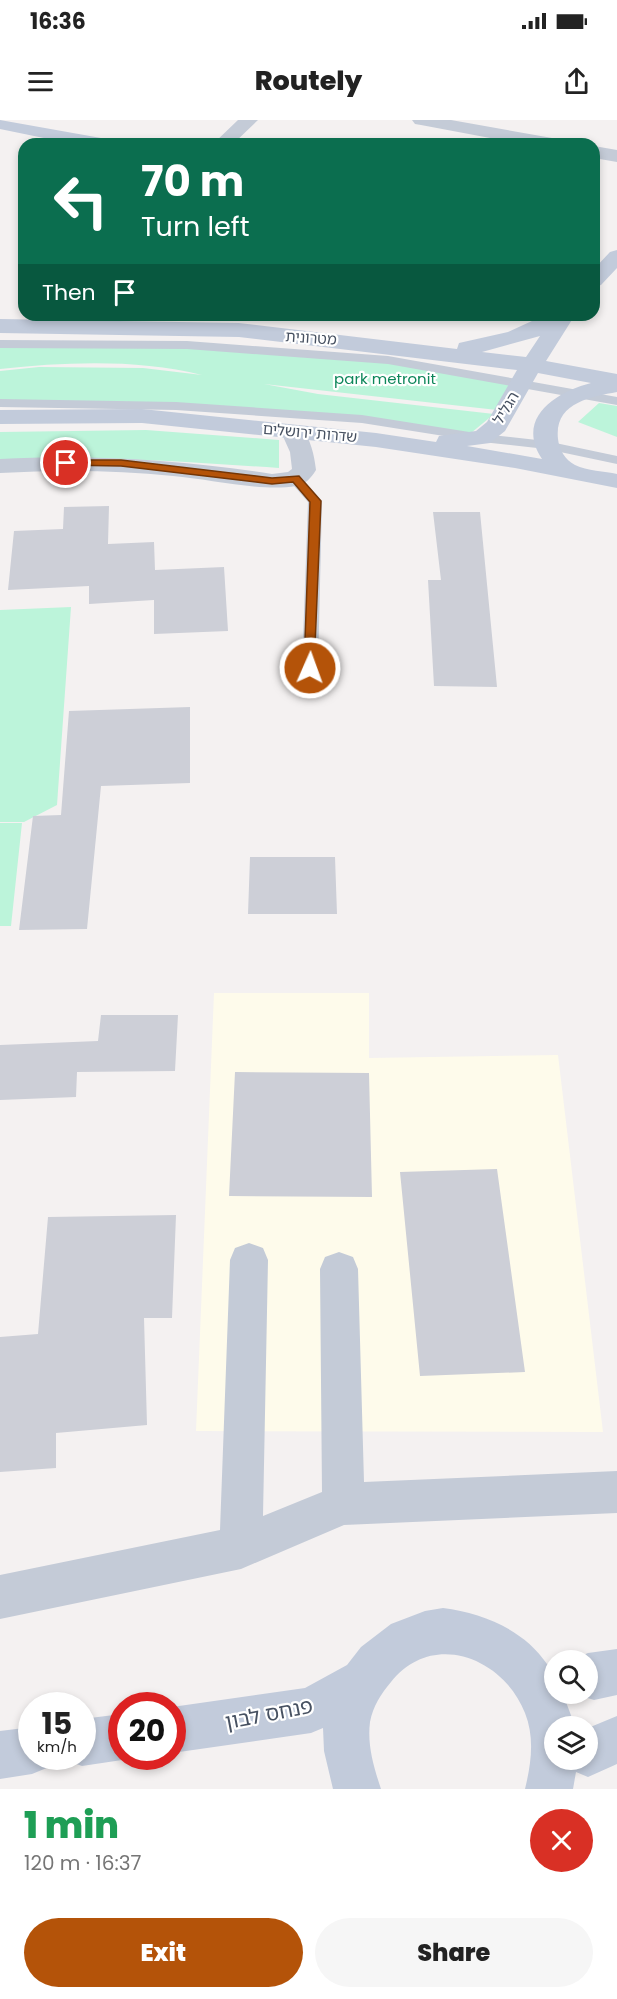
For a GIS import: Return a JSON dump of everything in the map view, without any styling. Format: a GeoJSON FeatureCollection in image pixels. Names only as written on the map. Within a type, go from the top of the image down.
{"type":"FeatureCollection","features":[{"type":"Feature","properties":{"kind":"main road"},"geometry":{"type":"LineString","coordinates":[[0,124],[71,138]]}},
{"type":"Feature","properties":{"kind":"main road"},"geometry":{"type":"LineString","coordinates":[[600,271],[613,249]]}},
{"type":"Feature","properties":{"kind":"main road","name":"הגליל"},"geometry":{"type":"LineString","coordinates":[[428,352],[501,342],[552,321]]}},
{"type":"Feature","properties":{"kind":"main road","name":"הגליל"},"geometry":{"type":"LineString","coordinates":[[376,440],[460,441],[482,438],[497,426],[558,321]]}},
{"type":"Feature","properties":{"kind":"main road"},"geometry":{"type":"LineString","coordinates":[[0,326],[239,330],[428,352],[527,374],[617,381]]}},
{"type":"Feature","properties":{"kind":"main road"},"geometry":{"type":"LineString","coordinates":[[569,472],[553,458],[546,445],[546,422],[550,414],[562,401],[576,394],[597,388],[617,386]]}},
{"type":"Feature","properties":{"kind":"main road","name":"שדרות ירושלים"},"geometry":{"type":"LineString","coordinates":[[0,417],[142,417],[376,440],[480,455],[617,481]]}},
{"type":"Feature","properties":{"kind":"main road"},"geometry":{"type":"LineString","coordinates":[[357,1789],[347,1752],[348,1715],[361,1682],[380,1658],[404,1640],[432,1632],[462,1632],[490,1642],[535,1665],[535,1684],[550,1716]]}},
{"type":"Feature","properties":{"kind":"main road"},"geometry":{"type":"LineString","coordinates":[[598,1676],[617,1672]]}},
{"type":"Feature","properties":{"kind":"main road","name":"פנחס לבון"},"geometry":{"type":"LineString","coordinates":[[186,1728],[311,1710],[361,1682]]}},
{"type":"Feature","properties":{"kind":"main road"},"geometry":{"type":"LineString","coordinates":[[598,1751],[617,1739]]}},
{"type":"Feature","properties":{"kind":"main road"},"geometry":{"type":"LineString","coordinates":[[0,1755],[18,1752]]}},
{"type":"Feature","properties":{"kind":"street"},"geometry":{"type":"LineString","coordinates":[[229,138],[249,120]]}},
{"type":"Feature","properties":{"kind":"street"},"geometry":{"type":"LineString","coordinates":[[421,120],[487,125],[531,138]]}},
{"type":"Feature","properties":{"kind":"street"},"geometry":{"type":"LineString","coordinates":[[600,153],[617,156]]}},
{"type":"Feature","properties":{"kind":"street"},"geometry":{"type":"LineString","coordinates":[[0,466],[48,463],[121,463],[272,481],[296,478],[304,470],[302,452],[293,432]]}},
{"type":"Feature","properties":{"kind":"street"},"geometry":{"type":"LineString","coordinates":[[241,1547],[249,1260]]}},
{"type":"Feature","properties":{"kind":"street"},"geometry":{"type":"LineString","coordinates":[[339,1269],[343,1504]]}},
{"type":"Feature","properties":{"kind":"street"},"geometry":{"type":"LineString","coordinates":[[0,1598],[241,1547],[343,1504],[617,1492]]}},
{"type":"Feature","properties":{"kind":"lane","name":"מטרונית"},"geometry":{"type":"LineString","coordinates":[[0,344],[187,345],[388,360],[527,374],[576,394],[617,400]]}},
{"type":"Feature","properties":{"kind":"lane"},"geometry":{"type":"LineString","coordinates":[[0,403],[176,406],[363,419],[482,438],[546,445],[617,460]]}},
{"type":"Feature","properties":{"kind":"lane"},"geometry":{"type":"LineString","coordinates":[[296,478],[315,501],[310,668]]}},
{"type":"Feature","properties":{"kind":"shaded area"},"geometry":{"type":"Polygon","coordinates":[[[214,993],[369,993],[369,1058],[558,1055],[603,1432],[196,1431],[214,993]]]}},
{"type":"Feature","properties":{"kind":"green space","name":"park metronit"},"geometry":{"type":"Polygon","coordinates":[[[0,344],[187,345],[388,360],[511,384],[497,410],[264,384],[318,394],[494,414],[471,433],[362,419],[176,406],[0,403],[0,371],[39,367],[143,368],[202,375],[153,366],[102,363],[0,369],[0,344]]]}},
{"type":"Feature","properties":{"kind":"green space"},"geometry":{"type":"Polygon","coordinates":[[[599,403],[617,406],[617,437],[578,422],[599,403]]]}},
{"type":"Feature","properties":{"kind":"green space"},"geometry":{"type":"Polygon","coordinates":[[[146,430],[279,440],[279,468],[105,458],[0,460],[0,432],[146,430]]]}},
{"type":"Feature","properties":{"kind":"green space"},"geometry":{"type":"Polygon","coordinates":[[[71,607],[57,805],[24,822],[0,822],[0,610],[71,607]]]}},
{"type":"Feature","properties":{"kind":"green space"},"geometry":{"type":"Polygon","coordinates":[[[0,823],[22,823],[11,926],[0,926],[0,823]]]}},
{"type":"Feature","properties":{"kind":"building"},"geometry":{"type":"Polygon","coordinates":[[[109,506],[108,544],[154,542],[155,570],[224,567],[228,631],[154,634],[154,600],[89,604],[89,586],[8,590],[14,531],[63,529],[64,507],[109,506]]]}},
{"type":"Feature","properties":{"kind":"building"},"geometry":{"type":"Polygon","coordinates":[[[433,512],[480,512],[497,687],[434,686],[428,580],[441,580],[433,512]]]}},
{"type":"Feature","properties":{"kind":"building"},"geometry":{"type":"Polygon","coordinates":[[[190,707],[190,783],[101,786],[87,929],[19,930],[33,816],[61,815],[69,711],[190,707]]]}},
{"type":"Feature","properties":{"kind":"building"},"geometry":{"type":"Polygon","coordinates":[[[250,857],[335,857],[337,914],[248,914],[250,857]]]}},
{"type":"Feature","properties":{"kind":"building"},"geometry":{"type":"Polygon","coordinates":[[[101,1015],[178,1015],[175,1071],[77,1072],[76,1097],[0,1100],[0,1045],[98,1041],[101,1015]]]}},
{"type":"Feature","properties":{"kind":"building"},"geometry":{"type":"Polygon","coordinates":[[[235,1072],[369,1073],[372,1197],[229,1196],[235,1072]]]}},
{"type":"Feature","properties":{"kind":"building"},"geometry":{"type":"Polygon","coordinates":[[[497,1169],[525,1372],[420,1376],[400,1172],[497,1169]]]}},
{"type":"Feature","properties":{"kind":"building"},"geometry":{"type":"Polygon","coordinates":[[[176,1215],[172,1318],[144,1318],[147,1425],[56,1433],[56,1468],[0,1472],[0,1337],[38,1334],[48,1217],[176,1215]]]}},
{"type":"Feature","properties":{"kind":"route"},"geometry":{"type":"LineString","coordinates":[[66,463],[121,463],[272,481],[296,478],[315,501],[310,668]]}}]}
